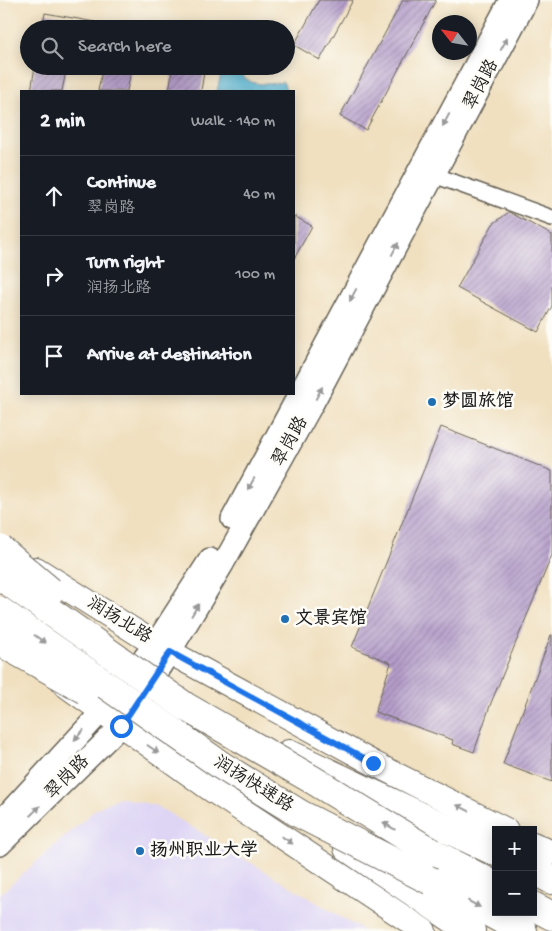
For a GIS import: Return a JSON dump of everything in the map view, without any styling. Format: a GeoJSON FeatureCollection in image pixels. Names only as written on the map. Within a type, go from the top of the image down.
{"type":"FeatureCollection","features":[{"type":"Feature","properties":{"kind":"highway"},"geometry":{"type":"LineString","coordinates":[[0,548],[186,706],[492,850]]}},
{"type":"Feature","properties":{"kind":"highway","name":"润扬快速路"},"geometry":{"type":"LineString","coordinates":[[0,576],[186,706],[431,852],[492,884]]}},
{"type":"Feature","properties":{"kind":"highway","name":"润扬快速路"},"geometry":{"type":"LineString","coordinates":[[0,611],[222,766],[300,814],[425,890],[523,931]]}},
{"type":"Feature","properties":{"kind":"highway"},"geometry":{"type":"LineString","coordinates":[[0,642],[222,766]]}},
{"type":"Feature","properties":{"kind":"highway"},"geometry":{"type":"LineString","coordinates":[[535,871],[552,880]]}},
{"type":"Feature","properties":{"kind":"highway"},"geometry":{"type":"LineString","coordinates":[[425,890],[470,931]]}},
{"type":"Feature","properties":{"kind":"highway"},"geometry":{"type":"LineString","coordinates":[[537,908],[552,916]]}},
{"type":"Feature","properties":{"kind":"main road","name":"润扬北路"},"geometry":{"type":"LineString","coordinates":[[0,548],[162,648],[373,763],[498,826]]}},
{"type":"Feature","properties":{"kind":"main road"},"geometry":{"type":"LineString","coordinates":[[0,638],[209,788],[424,931]]}},
{"type":"Feature","properties":{"kind":"main road"},"geometry":{"type":"LineString","coordinates":[[537,846],[552,853]]}},
{"type":"Feature","properties":{"kind":"street","name":"翠岗路"},"geometry":{"type":"LineString","coordinates":[[0,845],[121,726],[510,0]]}},
{"type":"Feature","properties":{"kind":"street","name":"翠岗路"},"geometry":{"type":"LineString","coordinates":[[0,822],[162,648],[223,564],[312,405],[527,0]]}},
{"type":"Feature","properties":{"kind":"street"},"geometry":{"type":"LineString","coordinates":[[434,175],[552,218]]}},
{"type":"Feature","properties":{"kind":"shaded area","name":"扬州职业大学"},"geometry":{"type":"Polygon","coordinates":[[[119,797],[157,806],[364,931],[0,931],[0,894],[96,809],[119,797]]]}},
{"type":"Feature","properties":{"kind":"water"},"geometry":{"type":"Polygon","coordinates":[[[221,75],[242,75],[255,83],[283,82],[287,90],[217,90],[221,75]]]}},
{"type":"Feature","properties":{"kind":"building"},"geometry":{"type":"Polygon","coordinates":[[[319,0],[353,0],[320,60],[295,46],[319,0]]]}},
{"type":"Feature","properties":{"kind":"building"},"geometry":{"type":"Polygon","coordinates":[[[403,0],[436,0],[366,130],[340,116],[403,0]]]}},
{"type":"Feature","properties":{"kind":"building"},"geometry":{"type":"Polygon","coordinates":[[[45,13],[84,20],[44,20],[45,13]]]}},
{"type":"Feature","properties":{"kind":"building"},"geometry":{"type":"Polygon","coordinates":[[[34,75],[65,75],[62,90],[31,90],[34,75]]]}},
{"type":"Feature","properties":{"kind":"building"},"geometry":{"type":"Polygon","coordinates":[[[101,75],[130,75],[127,90],[98,90],[101,75]]]}},
{"type":"Feature","properties":{"kind":"building"},"geometry":{"type":"Polygon","coordinates":[[[172,75],[204,75],[201,90],[169,90],[172,75]]]}},
{"type":"Feature","properties":{"kind":"building"},"geometry":{"type":"Polygon","coordinates":[[[509,212],[552,235],[552,306],[538,332],[457,288],[493,224],[509,212]]]}},
{"type":"Feature","properties":{"kind":"building"},"geometry":{"type":"Polygon","coordinates":[[[295,217],[312,226],[295,257],[295,217]]]}},
{"type":"Feature","properties":{"kind":"building"},"geometry":{"type":"Polygon","coordinates":[[[441,427],[552,471],[552,555],[491,703],[474,752],[452,744],[453,740],[375,712],[391,663],[352,647],[441,427]]]}},
{"type":"Feature","properties":{"kind":"building"},"geometry":{"type":"Polygon","coordinates":[[[552,635],[552,782],[503,764],[552,635]]]}},
{"type":"Feature","properties":{"kind":"place","name":"梦圆旅馆"},"geometry":{"type":"Point","coordinates":[432,402]}},
{"type":"Feature","properties":{"kind":"place","name":"文景宾馆"},"geometry":{"type":"Point","coordinates":[285,619]}},
{"type":"Feature","properties":{"kind":"place","name":"扬州职业大学"},"geometry":{"type":"Point","coordinates":[140,851]}},
{"type":"Feature","properties":{"kind":"route"},"geometry":{"type":"LineString","coordinates":[[121,726],[170,652],[373,763]]}}]}
